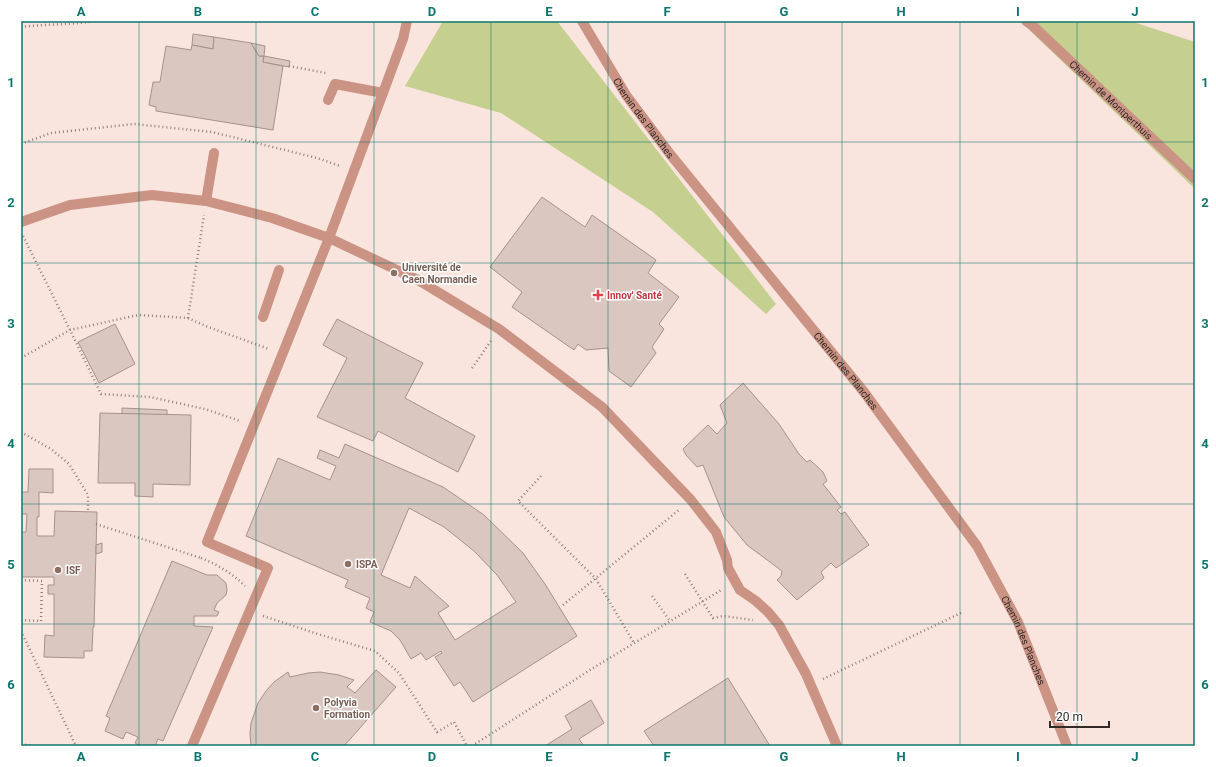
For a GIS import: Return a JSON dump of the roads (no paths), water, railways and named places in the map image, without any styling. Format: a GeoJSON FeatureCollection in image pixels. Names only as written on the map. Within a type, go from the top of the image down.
{"type":"FeatureCollection","features":[{"type":"Feature","properties":{"kind":"street"},"geometry":{"type":"LineString","coordinates":[[192,746],[268,568],[207,542],[284,354],[329,238],[403,39],[407,21]]}},
{"type":"Feature","properties":{"kind":"street","name":"Chemin des Planches"},"geometry":{"type":"LineString","coordinates":[[582,21],[626,94],[670,154],[864,392],[977,546],[1018,622],[1067,746]]}},
{"type":"Feature","properties":{"kind":"street","name":"Chemin de Montperthuis"},"geometry":{"type":"LineString","coordinates":[[1026,21],[1195,179]]}},
{"type":"Feature","properties":{"kind":"street"},"geometry":{"type":"LineString","coordinates":[[328,100],[335,84],[383,93]]}},
{"type":"Feature","properties":{"kind":"street"},"geometry":{"type":"LineString","coordinates":[[206,201],[214,153]]}},
{"type":"Feature","properties":{"kind":"street"},"geometry":{"type":"LineString","coordinates":[[21,222],[70,205],[152,195],[206,201],[272,218],[329,238],[418,280],[499,328],[602,407],[691,500],[716,532],[727,560],[728,568],[740,590],[756,601],[779,625],[810,684],[837,746]]}},
{"type":"Feature","properties":{"kind":"street"},"geometry":{"type":"LineString","coordinates":[[263,316],[279,270]]}},
{"type":"Feature","properties":{"kind":"place","name":"Université de Caen Normandie"},"geometry":{"type":"Point","coordinates":[394,273]}},
{"type":"Feature","properties":{"kind":"place","name":"Innov' Santé"},"geometry":{"type":"Point","coordinates":[598,295]}},
{"type":"Feature","properties":{"kind":"place","name":"ISPA"},"geometry":{"type":"Point","coordinates":[348,564]}},
{"type":"Feature","properties":{"kind":"place","name":"ISF"},"geometry":{"type":"Point","coordinates":[58,570]}},
{"type":"Feature","properties":{"kind":"place","name":"Polyvia Formation"},"geometry":{"type":"Point","coordinates":[316,708]}}]}
